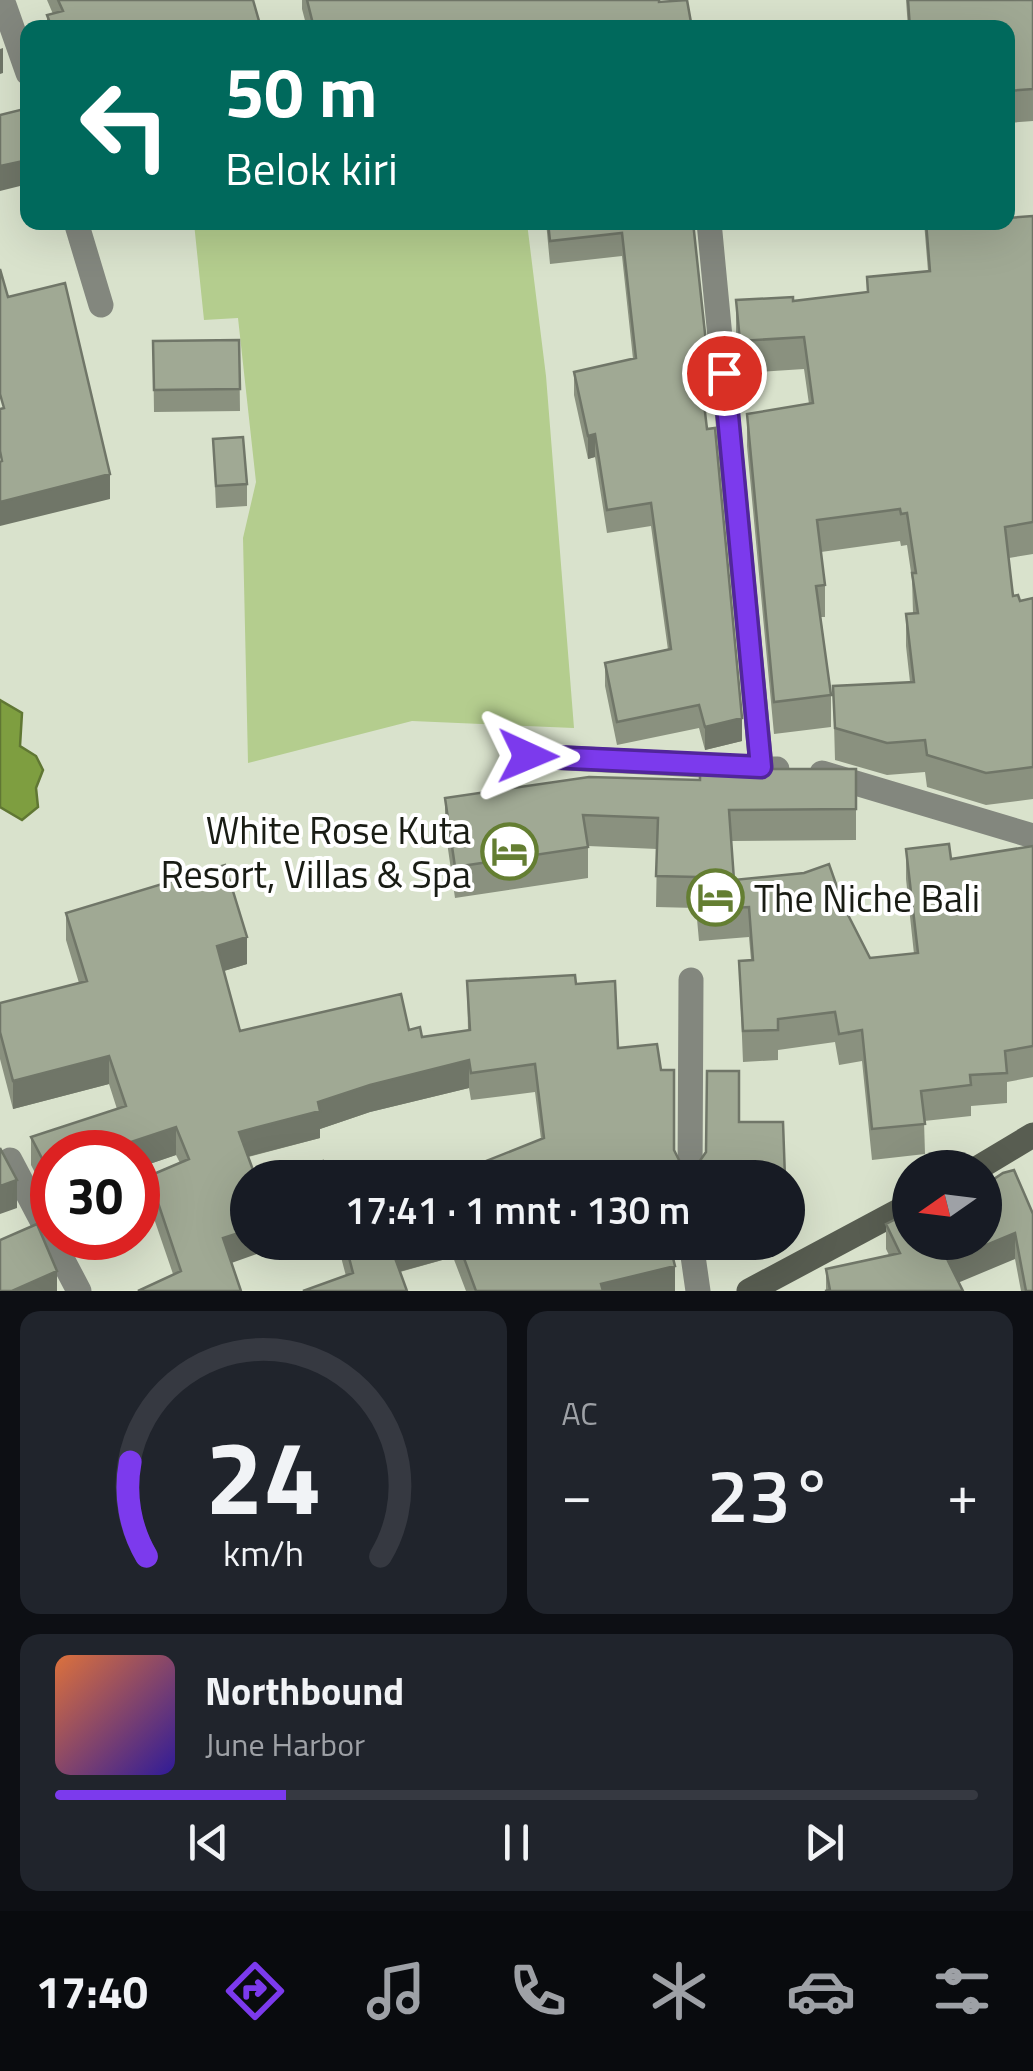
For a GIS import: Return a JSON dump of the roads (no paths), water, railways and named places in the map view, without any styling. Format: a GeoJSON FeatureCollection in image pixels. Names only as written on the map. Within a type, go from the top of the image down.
{"type":"FeatureCollection","features":[{"type":"Feature","properties":{"kind":"main road"},"geometry":{"type":"LineString","coordinates":[[1002,1154],[1033,1135]]}},
{"type":"Feature","properties":{"kind":"main road"},"geometry":{"type":"LineString","coordinates":[[749,1291],[892,1214]]}},
{"type":"Feature","properties":{"kind":"street"},"geometry":{"type":"LineString","coordinates":[[5,4],[20,49]]}},
{"type":"Feature","properties":{"kind":"street"},"geometry":{"type":"LineString","coordinates":[[78,230],[101,306]]}},
{"type":"Feature","properties":{"kind":"street"},"geometry":{"type":"LineString","coordinates":[[710,230],[761,767]]}},
{"type":"Feature","properties":{"kind":"street"},"geometry":{"type":"LineString","coordinates":[[528,756],[828,774],[1033,836]]}},
{"type":"Feature","properties":{"kind":"street"},"geometry":{"type":"LineString","coordinates":[[690,1160],[691,980]]}},
{"type":"Feature","properties":{"kind":"street"},"geometry":{"type":"LineString","coordinates":[[10,1160],[79,1291]]}},
{"type":"Feature","properties":{"kind":"street"},"geometry":{"type":"LineString","coordinates":[[694,1260],[698,1291]]}},
{"type":"Feature","properties":{"kind":"place","name":"White Rose Kuta Resort, Villas & Spa"},"geometry":{"type":"Point","coordinates":[510,852]}},
{"type":"Feature","properties":{"kind":"place","name":"The Niche Bali"},"geometry":{"type":"Point","coordinates":[715,898]}}]}
